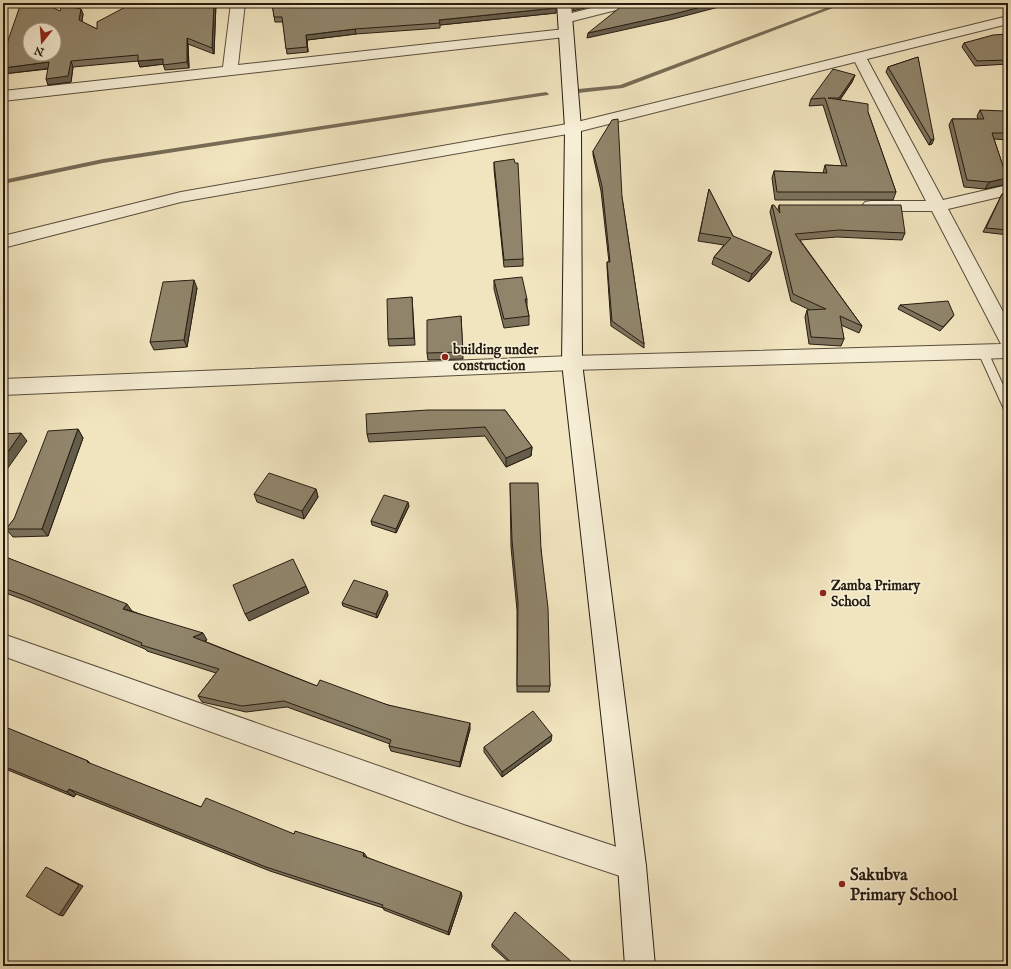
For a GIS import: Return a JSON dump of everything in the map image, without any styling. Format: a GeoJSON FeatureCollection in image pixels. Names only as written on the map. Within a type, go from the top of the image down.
{"type":"FeatureCollection","features":[{"type":"Feature","properties":{"kind":"street"},"geometry":{"type":"LineString","coordinates":[[230,71],[238,3]]}},
{"type":"Feature","properties":{"kind":"street"},"geometry":{"type":"LineString","coordinates":[[3,96],[230,71],[565,18],[627,3]]}},
{"type":"Feature","properties":{"kind":"street"},"geometry":{"type":"LineString","coordinates":[[565,18],[573,128],[572,363],[632,866],[640,966]]}},
{"type":"Feature","properties":{"kind":"street"},"geometry":{"type":"LineString","coordinates":[[3,242],[181,197],[573,128],[1008,20]]}},
{"type":"Feature","properties":{"kind":"street"},"geometry":{"type":"LineString","coordinates":[[859,57],[1008,339]]}},
{"type":"Feature","properties":{"kind":"street"},"geometry":{"type":"LineString","coordinates":[[852,206],[939,206],[1008,190]]}},
{"type":"Feature","properties":{"kind":"street"},"geometry":{"type":"LineString","coordinates":[[3,387],[572,363],[1008,352]]}},
{"type":"Feature","properties":{"kind":"street"},"geometry":{"type":"LineString","coordinates":[[3,645],[464,810],[632,866]]}},
{"type":"Feature","properties":{"kind":"lane"},"geometry":{"type":"LineString","coordinates":[[983,352],[1008,407]]}},
{"type":"Feature","properties":{"kind":"building"},"geometry":{"type":"Polygon","coordinates":[[[21,3],[43,3],[60,11],[62,5],[81,9],[79,20],[97,29],[97,22],[133,3],[214,3],[212,48],[187,38],[187,62],[163,65],[163,59],[138,61],[138,55],[71,61],[68,76],[46,79],[49,62],[3,68],[3,55],[21,3]]]}},
{"type":"Feature","properties":{"kind":"building"},"geometry":{"type":"Polygon","coordinates":[[[272,3],[556,3],[556,8],[439,20],[440,23],[355,29],[306,35],[307,47],[286,49],[282,17],[274,17],[272,3]]]}},
{"type":"Feature","properties":{"kind":"building"},"geometry":{"type":"Polygon","coordinates":[[[573,3],[586,3],[573,6],[573,3]]]}},
{"type":"Feature","properties":{"kind":"building"},"geometry":{"type":"Polygon","coordinates":[[[630,3],[717,3],[588,33],[623,5],[630,3]]]}},
{"type":"Feature","properties":{"kind":"building"},"geometry":{"type":"Polygon","coordinates":[[[1008,34],[1008,60],[977,61],[964,43],[993,35],[1008,34]]]}},
{"type":"Feature","properties":{"kind":"building"},"geometry":{"type":"Polygon","coordinates":[[[918,57],[934,139],[931,140],[888,67],[918,57]]]}},
{"type":"Feature","properties":{"kind":"building"},"geometry":{"type":"Polygon","coordinates":[[[833,69],[855,75],[839,98],[828,98],[868,104],[868,112],[896,192],[777,192],[774,171],[827,173],[825,165],[847,166],[825,98],[811,99],[833,69]]]}},
{"type":"Feature","properties":{"kind":"building"},"geometry":{"type":"Polygon","coordinates":[[[980,110],[1004,111],[1008,119],[1008,133],[992,133],[1007,178],[989,182],[967,180],[952,119],[984,119],[980,110]]]}},
{"type":"Feature","properties":{"kind":"building"},"geometry":{"type":"Polygon","coordinates":[[[618,119],[622,197],[644,344],[612,321],[607,262],[610,262],[602,186],[593,151],[612,120],[618,119]]]}},
{"type":"Feature","properties":{"kind":"building"},"geometry":{"type":"Polygon","coordinates":[[[514,159],[515,163],[518,163],[523,259],[504,260],[494,162],[514,159]]]}},
{"type":"Feature","properties":{"kind":"building"},"geometry":{"type":"Polygon","coordinates":[[[709,189],[733,236],[772,252],[752,274],[714,257],[731,238],[700,233],[709,189]]]}},
{"type":"Feature","properties":{"kind":"building"},"geometry":{"type":"Polygon","coordinates":[[[1008,193],[1008,230],[986,228],[1002,194],[1008,193]]]}},
{"type":"Feature","properties":{"kind":"building"},"geometry":{"type":"Polygon","coordinates":[[[772,205],[774,205],[780,213],[779,205],[901,205],[905,233],[839,230],[795,234],[862,326],[840,316],[844,339],[811,337],[807,310],[826,309],[793,294],[772,205]]]}},
{"type":"Feature","properties":{"kind":"building"},"geometry":{"type":"Polygon","coordinates":[[[522,277],[529,316],[504,319],[494,280],[522,277]]]}},
{"type":"Feature","properties":{"kind":"building"},"geometry":{"type":"Polygon","coordinates":[[[194,280],[184,340],[150,342],[163,282],[194,280]]]}},
{"type":"Feature","properties":{"kind":"building"},"geometry":{"type":"Polygon","coordinates":[[[412,297],[414,338],[388,339],[387,299],[412,297]]]}},
{"type":"Feature","properties":{"kind":"building"},"geometry":{"type":"Polygon","coordinates":[[[948,301],[954,315],[943,327],[900,305],[948,301]]]}},
{"type":"Feature","properties":{"kind":"building"},"geometry":{"type":"Polygon","coordinates":[[[461,316],[463,352],[427,353],[427,320],[461,316]]]}},
{"type":"Feature","properties":{"kind":"building"},"geometry":{"type":"Polygon","coordinates":[[[428,410],[505,410],[532,447],[506,458],[485,427],[367,434],[366,414],[428,410]]]}},
{"type":"Feature","properties":{"kind":"building"},"geometry":{"type":"Polygon","coordinates":[[[78,429],[42,529],[6,529],[14,519],[48,431],[78,429]]]}},
{"type":"Feature","properties":{"kind":"building"},"geometry":{"type":"Polygon","coordinates":[[[21,433],[3,459],[3,434],[21,433]]]}},
{"type":"Feature","properties":{"kind":"building"},"geometry":{"type":"Polygon","coordinates":[[[269,473],[316,489],[302,511],[254,494],[269,473]]]}},
{"type":"Feature","properties":{"kind":"building"},"geometry":{"type":"Polygon","coordinates":[[[510,483],[538,483],[541,549],[548,608],[550,686],[517,686],[518,603],[512,540],[510,483]]]}},
{"type":"Feature","properties":{"kind":"building"},"geometry":{"type":"Polygon","coordinates":[[[384,495],[408,502],[396,529],[371,521],[384,495]]]}},
{"type":"Feature","properties":{"kind":"building"},"geometry":{"type":"Polygon","coordinates":[[[3,556],[127,604],[123,609],[203,633],[193,637],[317,686],[320,680],[388,705],[470,723],[460,762],[389,746],[391,740],[284,701],[242,706],[198,696],[219,669],[141,645],[142,643],[3,588],[3,556]]]}},
{"type":"Feature","properties":{"kind":"building"},"geometry":{"type":"Polygon","coordinates":[[[293,559],[306,586],[245,614],[233,585],[293,559]]]}},
{"type":"Feature","properties":{"kind":"building"},"geometry":{"type":"Polygon","coordinates":[[[354,580],[387,591],[376,614],[342,603],[354,580]]]}},
{"type":"Feature","properties":{"kind":"building"},"geometry":{"type":"Polygon","coordinates":[[[533,711],[552,735],[502,772],[484,747],[533,711]]]}},
{"type":"Feature","properties":{"kind":"building"},"geometry":{"type":"Polygon","coordinates":[[[3,726],[88,761],[87,762],[201,807],[206,798],[294,834],[295,831],[364,853],[363,856],[461,892],[448,932],[382,907],[383,905],[266,867],[69,789],[67,792],[3,766],[3,726]]]}},
{"type":"Feature","properties":{"kind":"building"},"geometry":{"type":"Polygon","coordinates":[[[46,867],[79,885],[59,915],[26,896],[46,867]]]}},
{"type":"Feature","properties":{"kind":"building"},"geometry":{"type":"Polygon","coordinates":[[[515,912],[572,962],[570,966],[515,966],[492,944],[515,912]]]}},
{"type":"Feature","properties":{"kind":"waterway"},"geometry":{"type":"LineString","coordinates":[[578,91],[621,87],[844,3]]}},
{"type":"Feature","properties":{"kind":"waterway"},"geometry":{"type":"LineString","coordinates":[[3,182],[103,161],[546,94]]}},
{"type":"Feature","properties":{"kind":"place","name":"building under construction"},"geometry":{"type":"Point","coordinates":[445,357]}},
{"type":"Feature","properties":{"kind":"place","name":"Zamba Primary School"},"geometry":{"type":"Point","coordinates":[823,593]}},
{"type":"Feature","properties":{"kind":"place","name":"Sakubva Primary School"},"geometry":{"type":"Point","coordinates":[842,884]}}]}
